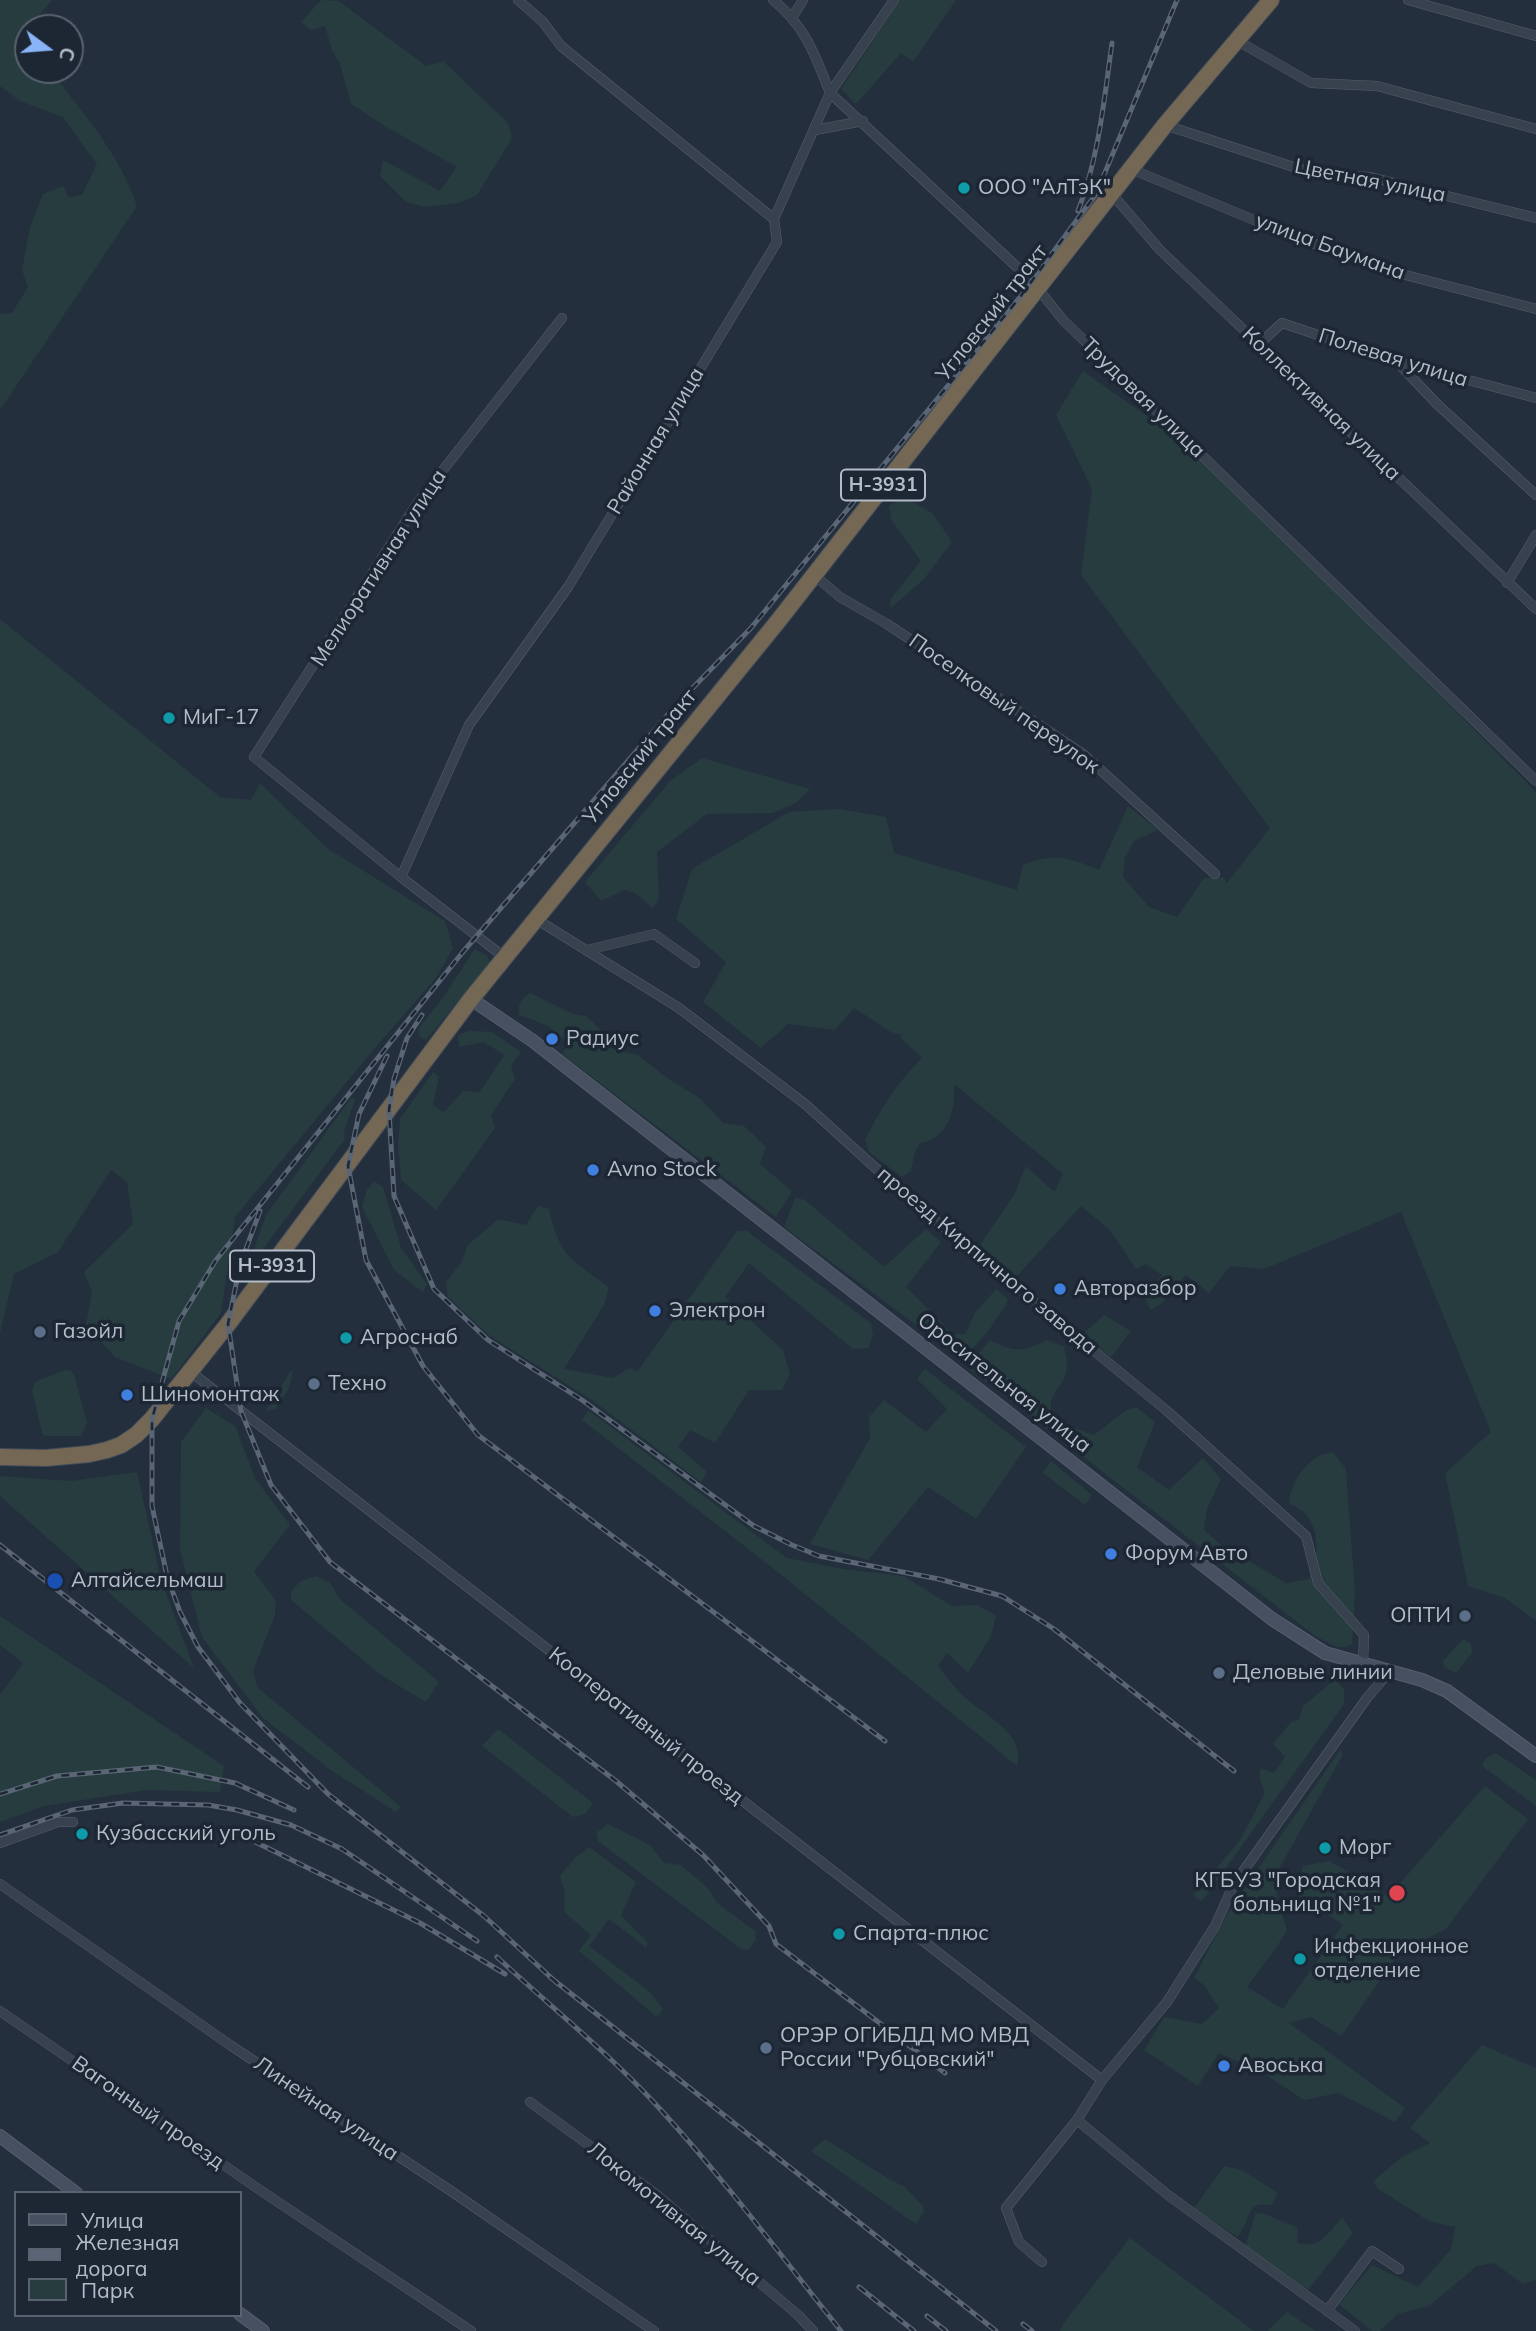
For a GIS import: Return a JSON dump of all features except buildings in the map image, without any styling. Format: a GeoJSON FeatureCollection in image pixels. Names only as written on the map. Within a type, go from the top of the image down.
{"type":"FeatureCollection","features":[{"type":"Feature","properties":{"kind":"highway","name":"Угловский тракт"},"geometry":{"type":"LineString","coordinates":[[0,1457],[46,1458],[89,1454],[121,1445],[152,1419],[191,1372],[471,999],[814,575],[1165,125],[1271,0]]}},
{"type":"Feature","properties":{"kind":"main road","name":"Оросительная улица"},"geometry":{"type":"LineString","coordinates":[[471,999],[533,1041],[1272,1619],[1325,1653],[1422,1680],[1447,1691],[1536,1756]]}},
{"type":"Feature","properties":{"kind":"main road"},"geometry":{"type":"LineString","coordinates":[[0,2136],[73,2191]]}},
{"type":"Feature","properties":{"kind":"main road"},"geometry":{"type":"LineString","coordinates":[[242,2315],[263,2331]]}},
{"type":"Feature","properties":{"kind":"street"},"geometry":{"type":"LineString","coordinates":[[518,0],[543,22],[561,46],[774,219]]}},
{"type":"Feature","properties":{"kind":"street","name":"Трудовая улица"},"geometry":{"type":"LineString","coordinates":[[773,0],[793,16],[814,53],[830,93],[863,121],[1038,289],[1063,320],[1536,781]]}},
{"type":"Feature","properties":{"kind":"street"},"geometry":{"type":"LineString","coordinates":[[793,16],[803,0]]}},
{"type":"Feature","properties":{"kind":"street","name":"Районная улица"},"geometry":{"type":"LineString","coordinates":[[401,877],[469,725],[568,587],[777,242],[774,219],[830,93],[894,0]]}},
{"type":"Feature","properties":{"kind":"street"},"geometry":{"type":"LineString","coordinates":[[1408,0],[1536,36]]}},
{"type":"Feature","properties":{"kind":"street"},"geometry":{"type":"LineString","coordinates":[[1236,40],[1311,83],[1377,86],[1536,129]]}},
{"type":"Feature","properties":{"kind":"street"},"geometry":{"type":"LineString","coordinates":[[815,130],[863,121]]}},
{"type":"Feature","properties":{"kind":"street","name":"Цветная улица"},"geometry":{"type":"LineString","coordinates":[[1165,125],[1312,173],[1370,177],[1536,218]]}},
{"type":"Feature","properties":{"kind":"street","name":"улица Баумана"},"geometry":{"type":"LineString","coordinates":[[1130,169],[1295,237],[1369,263],[1536,309]]}},
{"type":"Feature","properties":{"kind":"street","name":"Коллективная улица"},"geometry":{"type":"LineString","coordinates":[[1112,194],[1160,250],[1536,609]]}},
{"type":"Feature","properties":{"kind":"street","name":"Мелиоративная улица"},"geometry":{"type":"LineString","coordinates":[[401,877],[254,757],[418,502],[562,318]]}},
{"type":"Feature","properties":{"kind":"street","name":"Полевая улица"},"geometry":{"type":"LineString","coordinates":[[1259,344],[1282,323],[1396,361],[1536,398]]}},
{"type":"Feature","properties":{"kind":"street"},"geometry":{"type":"LineString","coordinates":[[1396,361],[1437,404],[1536,495]]}},
{"type":"Feature","properties":{"kind":"street"},"geometry":{"type":"LineString","coordinates":[[1507,583],[1536,535]]}},
{"type":"Feature","properties":{"kind":"street","name":"Поселковый переулок"},"geometry":{"type":"LineString","coordinates":[[814,575],[841,597],[887,624],[1083,754],[1214,874]]}},
{"type":"Feature","properties":{"kind":"street"},"geometry":{"type":"LineString","coordinates":[[401,877],[495,969]]}},
{"type":"Feature","properties":{"kind":"street","name":"проезд Кирпичного завода"},"geometry":{"type":"LineString","coordinates":[[536,919],[679,1008],[804,1104],[913,1202],[1166,1410],[1306,1536],[1318,1583],[1364,1635],[1363,1664]]}},
{"type":"Feature","properties":{"kind":"street"},"geometry":{"type":"LineString","coordinates":[[587,950],[654,934],[695,964]]}},
{"type":"Feature","properties":{"kind":"street","name":"Кооперативный проезд"},"geometry":{"type":"LineString","coordinates":[[191,1372],[1102,2080]]}},
{"type":"Feature","properties":{"kind":"street"},"geometry":{"type":"LineString","coordinates":[[1042,2262],[1019,2242],[1006,2208],[1077,2120],[1102,2080],[1167,2002],[1215,1926],[1234,1884],[1367,1698],[1389,1672]]}},
{"type":"Feature","properties":{"kind":"street"},"geometry":{"type":"LineString","coordinates":[[0,1843],[58,1822],[73,1822]]}},
{"type":"Feature","properties":{"kind":"street","name":"Линейная улица"},"geometry":{"type":"LineString","coordinates":[[0,1884],[230,2045],[451,2191],[654,2331]]}},
{"type":"Feature","properties":{"kind":"street","name":"Вагонный проезд"},"geometry":{"type":"LineString","coordinates":[[0,2011],[471,2331]]}},
{"type":"Feature","properties":{"kind":"street","name":"Локомотивная улица"},"geometry":{"type":"LineString","coordinates":[[530,2102],[657,2195],[799,2315],[813,2331]]}},
{"type":"Feature","properties":{"kind":"street"},"geometry":{"type":"LineString","coordinates":[[1077,2120],[1168,2195],[1355,2331]]}},
{"type":"Feature","properties":{"kind":"street"},"geometry":{"type":"LineString","coordinates":[[1327,2311],[1371,2251],[1399,2269]]}},
{"type":"Feature","properties":{"kind":"green space"},"geometry":{"type":"Polygon","coordinates":[[[0,0],[52,0],[40,14],[14,14],[14,84],[61,84],[110,151],[137,206],[0,410],[0,314],[12,313],[28,287],[22,270],[30,227],[43,194],[63,186],[68,197],[82,195],[97,164],[63,117],[20,101],[0,86],[0,0]]]}},
{"type":"Feature","properties":{"kind":"green space"},"geometry":{"type":"Polygon","coordinates":[[[321,0],[339,1],[426,66],[443,61],[508,123],[512,138],[477,195],[458,203],[425,207],[406,202],[380,176],[383,160],[440,191],[457,167],[351,104],[340,64],[332,50],[325,26],[311,30],[301,22],[321,0]]]}},
{"type":"Feature","properties":{"kind":"green space"},"geometry":{"type":"Polygon","coordinates":[[[900,0],[956,0],[913,62],[901,53],[856,104],[841,89],[900,0]]]}},
{"type":"Feature","properties":{"kind":"green space"},"geometry":{"type":"Polygon","coordinates":[[[1083,371],[1199,453],[1536,792],[1536,1621],[1505,1598],[1468,1586],[1445,1473],[1491,1432],[1401,1212],[1264,1269],[1230,1266],[1209,1293],[1186,1275],[1161,1304],[1150,1310],[1145,1298],[1162,1275],[1146,1264],[1136,1269],[1110,1230],[1081,1206],[1016,1277],[980,1245],[1014,1195],[1026,1166],[1055,1191],[1063,1174],[954,1084],[952,1113],[944,1129],[937,1136],[920,1143],[915,1151],[911,1171],[902,1177],[869,1152],[865,1140],[890,1096],[922,1058],[901,1038],[902,1035],[891,1032],[854,1008],[835,1030],[788,1024],[761,1048],[703,1002],[726,962],[676,919],[692,869],[789,812],[839,809],[886,817],[894,853],[1017,890],[1023,865],[1034,861],[1062,858],[1099,870],[1128,806],[1158,830],[1134,841],[1125,858],[1123,877],[1149,907],[1177,917],[1204,878],[1223,877],[1227,883],[1270,828],[1081,575],[1092,489],[1056,415],[1083,371]]]}},
{"type":"Feature","properties":{"kind":"green space"},"geometry":{"type":"Polygon","coordinates":[[[905,497],[933,514],[952,542],[924,579],[891,608],[890,600],[921,561],[891,519],[889,506],[905,497]]]}},
{"type":"Feature","properties":{"kind":"green space"},"geometry":{"type":"Polygon","coordinates":[[[0,619],[220,797],[251,800],[260,783],[328,849],[445,921],[453,948],[436,978],[235,1217],[221,1313],[171,1379],[115,1357],[86,1325],[92,1292],[84,1272],[133,1224],[127,1182],[111,1170],[58,1252],[14,1274],[0,1333],[0,619]]]}},
{"type":"Feature","properties":{"kind":"green space"},"geometry":{"type":"Polygon","coordinates":[[[702,758],[810,789],[796,803],[773,813],[707,814],[657,852],[659,899],[653,908],[635,893],[624,890],[601,901],[585,882],[670,781],[702,758]]]}},
{"type":"Feature","properties":{"kind":"green space"},"geometry":{"type":"Polygon","coordinates":[[[475,949],[486,955],[493,966],[485,978],[474,982],[426,1040],[420,1037],[418,1029],[442,999],[475,949]]]}},
{"type":"Feature","properties":{"kind":"green space"},"geometry":{"type":"Polygon","coordinates":[[[530,993],[573,1014],[586,1016],[625,1052],[638,1055],[667,1078],[701,1099],[723,1123],[744,1126],[766,1147],[760,1164],[792,1191],[776,1217],[562,1054],[568,1045],[552,1029],[519,1015],[520,1002],[530,993]]]}},
{"type":"Feature","properties":{"kind":"green space"},"geometry":{"type":"Polygon","coordinates":[[[470,1031],[492,1032],[521,1052],[511,1066],[515,1079],[491,1115],[495,1128],[436,1210],[401,1180],[398,1144],[400,1119],[433,1072],[439,1077],[433,1105],[444,1112],[463,1091],[480,1092],[504,1055],[484,1042],[459,1047],[458,1035],[470,1031]]]}},
{"type":"Feature","properties":{"kind":"green space"},"geometry":{"type":"Polygon","coordinates":[[[351,1098],[355,1100],[344,1131],[345,1139],[246,1272],[266,1215],[351,1098]]]}},
{"type":"Feature","properties":{"kind":"green space"},"geometry":{"type":"Polygon","coordinates":[[[374,1181],[383,1187],[401,1248],[427,1284],[423,1292],[394,1270],[362,1207],[366,1192],[374,1181]]]}},
{"type":"Feature","properties":{"kind":"green space"},"geometry":{"type":"Polygon","coordinates":[[[795,1198],[805,1200],[884,1267],[926,1229],[941,1242],[906,1287],[953,1334],[965,1334],[975,1313],[996,1289],[1007,1298],[1007,1303],[989,1330],[966,1356],[958,1356],[784,1227],[795,1198]]]}},
{"type":"Feature","properties":{"kind":"green space"},"geometry":{"type":"Polygon","coordinates":[[[538,1206],[549,1209],[558,1238],[569,1256],[609,1287],[604,1305],[564,1369],[613,1378],[630,1368],[637,1372],[737,1231],[747,1231],[871,1323],[873,1336],[868,1348],[853,1349],[749,1263],[725,1297],[783,1350],[790,1374],[782,1390],[749,1390],[715,1443],[690,1430],[678,1447],[707,1472],[701,1482],[592,1400],[490,1336],[448,1297],[446,1282],[461,1263],[468,1245],[498,1219],[526,1225],[538,1206]]]}},
{"type":"Feature","properties":{"kind":"green space"},"geometry":{"type":"Polygon","coordinates":[[[1104,1315],[1131,1331],[1111,1357],[1083,1334],[1104,1315]]]}},
{"type":"Feature","properties":{"kind":"green space"},"geometry":{"type":"Polygon","coordinates":[[[990,1340],[1012,1349],[1024,1349],[1047,1340],[1064,1347],[1066,1374],[1051,1402],[1051,1409],[1064,1430],[1072,1427],[1094,1435],[1126,1410],[1136,1407],[1155,1422],[1137,1467],[1169,1490],[1203,1458],[1221,1479],[1207,1509],[1204,1530],[1220,1544],[1286,1583],[1309,1579],[1317,1547],[1311,1523],[1303,1512],[1289,1503],[1290,1494],[1297,1477],[1309,1463],[1333,1452],[1346,1469],[1355,1593],[1352,1644],[1338,1647],[1314,1635],[967,1367],[990,1340]]]}},
{"type":"Feature","properties":{"kind":"green space"},"geometry":{"type":"Polygon","coordinates":[[[292,1369],[290,1385],[284,1395],[275,1409],[266,1411],[292,1369]]]}},
{"type":"Feature","properties":{"kind":"green space"},"geometry":{"type":"Polygon","coordinates":[[[925,1369],[1026,1447],[976,1519],[928,1487],[868,1560],[810,1544],[870,1438],[869,1417],[884,1400],[926,1432],[947,1409],[917,1379],[925,1369]]]}},
{"type":"Feature","properties":{"kind":"green space"},"geometry":{"type":"Polygon","coordinates":[[[66,1370],[74,1375],[87,1422],[81,1436],[45,1436],[32,1389],[36,1381],[66,1370]]]}},
{"type":"Feature","properties":{"kind":"green space"},"geometry":{"type":"Polygon","coordinates":[[[206,1408],[235,1426],[255,1478],[290,1525],[254,1571],[276,1601],[275,1615],[253,1671],[257,1687],[401,1807],[396,1812],[331,1770],[263,1718],[202,1637],[180,1549],[181,1442],[206,1408]]]}},
{"type":"Feature","properties":{"kind":"green space"},"geometry":{"type":"Polygon","coordinates":[[[588,1410],[787,1558],[843,1569],[904,1576],[952,1606],[978,1605],[996,1616],[991,1636],[968,1673],[947,1653],[938,1666],[959,1692],[1008,1733],[1018,1754],[1017,1766],[774,1569],[582,1420],[588,1410]]]}},
{"type":"Feature","properties":{"kind":"green space"},"geometry":{"type":"Polygon","coordinates":[[[1051,1461],[1092,1495],[1085,1505],[1043,1473],[1051,1461]]]}},
{"type":"Feature","properties":{"kind":"green space"},"geometry":{"type":"Polygon","coordinates":[[[137,1472],[161,1580],[194,1668],[0,1496],[0,1476],[71,1481],[137,1472]]]}},
{"type":"Feature","properties":{"kind":"green space"},"geometry":{"type":"Polygon","coordinates":[[[316,1576],[330,1583],[340,1599],[439,1682],[426,1702],[381,1675],[291,1600],[291,1591],[301,1581],[316,1576]]]}},
{"type":"Feature","properties":{"kind":"green space"},"geometry":{"type":"Polygon","coordinates":[[[0,1616],[224,1766],[220,1792],[147,1790],[44,1806],[0,1822],[0,1695],[23,1663],[0,1645],[0,1616]]]}},
{"type":"Feature","properties":{"kind":"green space"},"geometry":{"type":"Polygon","coordinates":[[[1463,1639],[1471,1644],[1472,1653],[1456,1673],[1444,1667],[1443,1661],[1463,1639]]]}},
{"type":"Feature","properties":{"kind":"green space"},"geometry":{"type":"Polygon","coordinates":[[[1335,1679],[1344,1689],[1344,1704],[1202,1901],[1193,1896],[1240,1840],[1265,1793],[1260,1780],[1260,1768],[1274,1773],[1285,1757],[1273,1744],[1291,1722],[1299,1719],[1303,1706],[1335,1679]]]}},
{"type":"Feature","properties":{"kind":"green space"},"geometry":{"type":"Polygon","coordinates":[[[498,1729],[593,1803],[585,1814],[573,1817],[482,1746],[498,1729]]]}},
{"type":"Feature","properties":{"kind":"green space"},"geometry":{"type":"Polygon","coordinates":[[[1340,1750],[1343,1754],[1275,1876],[1277,1897],[1287,1930],[1247,1987],[1283,2009],[1343,1925],[1294,1892],[1303,1866],[1330,1861],[1388,1897],[1485,1786],[1528,1819],[1446,1929],[1400,1952],[1341,2036],[1311,2017],[1289,2023],[1405,2108],[1395,2122],[1338,2093],[1304,2100],[1263,2073],[1219,2053],[1198,2086],[1144,2050],[1164,2017],[1202,2024],[1219,2008],[1204,1985],[1194,1978],[1227,1914],[1340,1750]]]}},
{"type":"Feature","properties":{"kind":"green space"},"geometry":{"type":"Polygon","coordinates":[[[1496,1753],[1536,1780],[1536,1806],[1482,1766],[1485,1759],[1496,1753]]]}},
{"type":"Feature","properties":{"kind":"green space"},"geometry":{"type":"Polygon","coordinates":[[[608,1824],[650,1845],[664,1863],[681,1865],[708,1888],[718,1904],[755,1931],[756,1940],[748,1950],[741,1949],[598,1841],[596,1833],[608,1824]]]}},
{"type":"Feature","properties":{"kind":"green space"},"geometry":{"type":"Polygon","coordinates":[[[589,1847],[636,1882],[621,1915],[648,1943],[646,1947],[609,1919],[589,1946],[650,1992],[663,2009],[657,2017],[579,1951],[591,1935],[564,1912],[565,1892],[560,1876],[575,1858],[589,1847]]]}},
{"type":"Feature","properties":{"kind":"green space"},"geometry":{"type":"Polygon","coordinates":[[[1482,2045],[1536,2068],[1536,2280],[1523,2284],[1494,2263],[1477,2266],[1429,2306],[1397,2314],[1380,2331],[1372,2331],[1339,2304],[1372,2265],[1418,2287],[1451,2249],[1455,2227],[1429,2221],[1378,2189],[1373,2181],[1402,2157],[1430,2143],[1410,2128],[1482,2045]]]}},
{"type":"Feature","properties":{"kind":"green space"},"geometry":{"type":"Polygon","coordinates":[[[825,2139],[905,2187],[923,2206],[924,2212],[916,2224],[811,2151],[825,2139]]]}},
{"type":"Feature","properties":{"kind":"green space"},"geometry":{"type":"Polygon","coordinates":[[[1224,2166],[1242,2170],[1278,2193],[1271,2205],[1256,2206],[1252,2209],[1237,2237],[1194,2208],[1224,2166]]]}},
{"type":"Feature","properties":{"kind":"green space"},"geometry":{"type":"Polygon","coordinates":[[[1256,2213],[1298,2228],[1297,2242],[1304,2244],[1322,2239],[1342,2217],[1353,2233],[1308,2290],[1245,2246],[1256,2213]]]}},
{"type":"Feature","properties":{"kind":"green space"},"geometry":{"type":"Polygon","coordinates":[[[1130,2238],[1254,2331],[1060,2331],[1130,2238]]]}},
{"type":"Feature","properties":{"kind":"green space"},"geometry":{"type":"Polygon","coordinates":[[[1287,2312],[1316,2331],[1267,2331],[1287,2312]]]}},
{"type":"Feature","properties":{"kind":"railway"},"geometry":{"type":"LineString","coordinates":[[558,1984],[484,1916],[328,1794],[240,1703],[198,1647],[180,1612],[167,1576],[152,1506],[152,1419],[179,1321],[216,1260],[462,953],[678,703],[751,628],[1020,297],[1096,194],[1177,0]]}},
{"type":"Feature","properties":{"kind":"railway"},"geometry":{"type":"LineString","coordinates":[[1078,211],[1096,149],[1112,43]]}},
{"type":"Feature","properties":{"kind":"railway"},"geometry":{"type":"LineString","coordinates":[[422,1015],[407,1038],[394,1079],[389,1110],[394,1196],[434,1289],[488,1340],[582,1400],[754,1526],[792,1545],[819,1556],[939,1579],[1002,1596],[1054,1629],[1234,1771]]}},
{"type":"Feature","properties":{"kind":"railway"},"geometry":{"type":"LineString","coordinates":[[387,1056],[359,1114],[348,1166],[366,1260],[423,1366],[478,1435],[885,1741]]}},
{"type":"Feature","properties":{"kind":"railway"},"geometry":{"type":"LineString","coordinates":[[260,1211],[240,1265],[228,1324],[241,1411],[271,1485],[330,1562],[616,1781],[703,1855],[769,1926],[776,1944],[945,2073]]}},
{"type":"Feature","properties":{"kind":"railway"},"geometry":{"type":"LineString","coordinates":[[0,1545],[308,1787]]}},
{"type":"Feature","properties":{"kind":"railway"},"geometry":{"type":"LineString","coordinates":[[0,1794],[57,1776],[157,1767],[235,1783],[294,1810]]}},
{"type":"Feature","properties":{"kind":"railway"},"geometry":{"type":"LineString","coordinates":[[0,1835],[72,1810],[123,1803],[208,1805],[237,1810],[291,1825],[342,1849],[477,1941]]}},
{"type":"Feature","properties":{"kind":"railway"},"geometry":{"type":"LineString","coordinates":[[239,1834],[420,1923],[505,1974]]}},
{"type":"Feature","properties":{"kind":"railway"},"geometry":{"type":"LineString","coordinates":[[497,1957],[601,2050],[660,2109],[730,2190],[841,2331]]}},
{"type":"Feature","properties":{"kind":"railway"},"geometry":{"type":"LineString","coordinates":[[550,1977],[996,2331]]}},
{"type":"Feature","properties":{"kind":"railway"},"geometry":{"type":"LineString","coordinates":[[859,2287],[914,2331]]}},
{"type":"Feature","properties":{"kind":"railway"},"geometry":{"type":"LineString","coordinates":[[927,2316],[946,2331]]}},
{"type":"Feature","properties":{"kind":"railway"},"geometry":{"type":"LineString","coordinates":[[1023,2324],[1032,2331]]}},
{"type":"Feature","properties":{"kind":"place","name":"ООО \"АлТэК\""},"geometry":{"type":"Point","coordinates":[964,188]}},
{"type":"Feature","properties":{"kind":"place","name":"МиГ-17"},"geometry":{"type":"Point","coordinates":[169,718]}},
{"type":"Feature","properties":{"kind":"place","name":"Радиус"},"geometry":{"type":"Point","coordinates":[552,1039]}},
{"type":"Feature","properties":{"kind":"place","name":"Avno Stoсk"},"geometry":{"type":"Point","coordinates":[593,1170]}},
{"type":"Feature","properties":{"kind":"place","name":"Авторазбор"},"geometry":{"type":"Point","coordinates":[1060,1289]}},
{"type":"Feature","properties":{"kind":"place","name":"Электрон"},"geometry":{"type":"Point","coordinates":[655,1311]}},
{"type":"Feature","properties":{"kind":"place","name":"Газойл"},"geometry":{"type":"Point","coordinates":[40,1332]}},
{"type":"Feature","properties":{"kind":"place","name":"Агроснаб"},"geometry":{"type":"Point","coordinates":[346,1338]}},
{"type":"Feature","properties":{"kind":"place","name":"Техно"},"geometry":{"type":"Point","coordinates":[314,1384]}},
{"type":"Feature","properties":{"kind":"place","name":"Шиномонтаж"},"geometry":{"type":"Point","coordinates":[127,1395]}},
{"type":"Feature","properties":{"kind":"place","name":"Форум Авто"},"geometry":{"type":"Point","coordinates":[1111,1554]}},
{"type":"Feature","properties":{"kind":"place","name":"Алтайсельмаш"},"geometry":{"type":"Point","coordinates":[55,1581]}},
{"type":"Feature","properties":{"kind":"place","name":"ОПТИ"},"geometry":{"type":"Point","coordinates":[1465,1616]}},
{"type":"Feature","properties":{"kind":"place","name":"Деловые линии"},"geometry":{"type":"Point","coordinates":[1219,1673]}},
{"type":"Feature","properties":{"kind":"place","name":"Кузбасский уголь"},"geometry":{"type":"Point","coordinates":[82,1834]}},
{"type":"Feature","properties":{"kind":"place","name":"Морг"},"geometry":{"type":"Point","coordinates":[1325,1848]}},
{"type":"Feature","properties":{"kind":"place","name":"КГБУЗ \"Городская больница №1\""},"geometry":{"type":"Point","coordinates":[1397,1893]}},
{"type":"Feature","properties":{"kind":"place","name":"Спарта-плюс"},"geometry":{"type":"Point","coordinates":[839,1934]}},
{"type":"Feature","properties":{"kind":"place","name":"Инфекционное отделение"},"geometry":{"type":"Point","coordinates":[1300,1959]}},
{"type":"Feature","properties":{"kind":"place","name":"ОРЭР ОГИБДД МО МВД России \"Рубцовский\""},"geometry":{"type":"Point","coordinates":[766,2048]}},
{"type":"Feature","properties":{"kind":"place","name":"Авоська"},"geometry":{"type":"Point","coordinates":[1224,2066]}}]}
